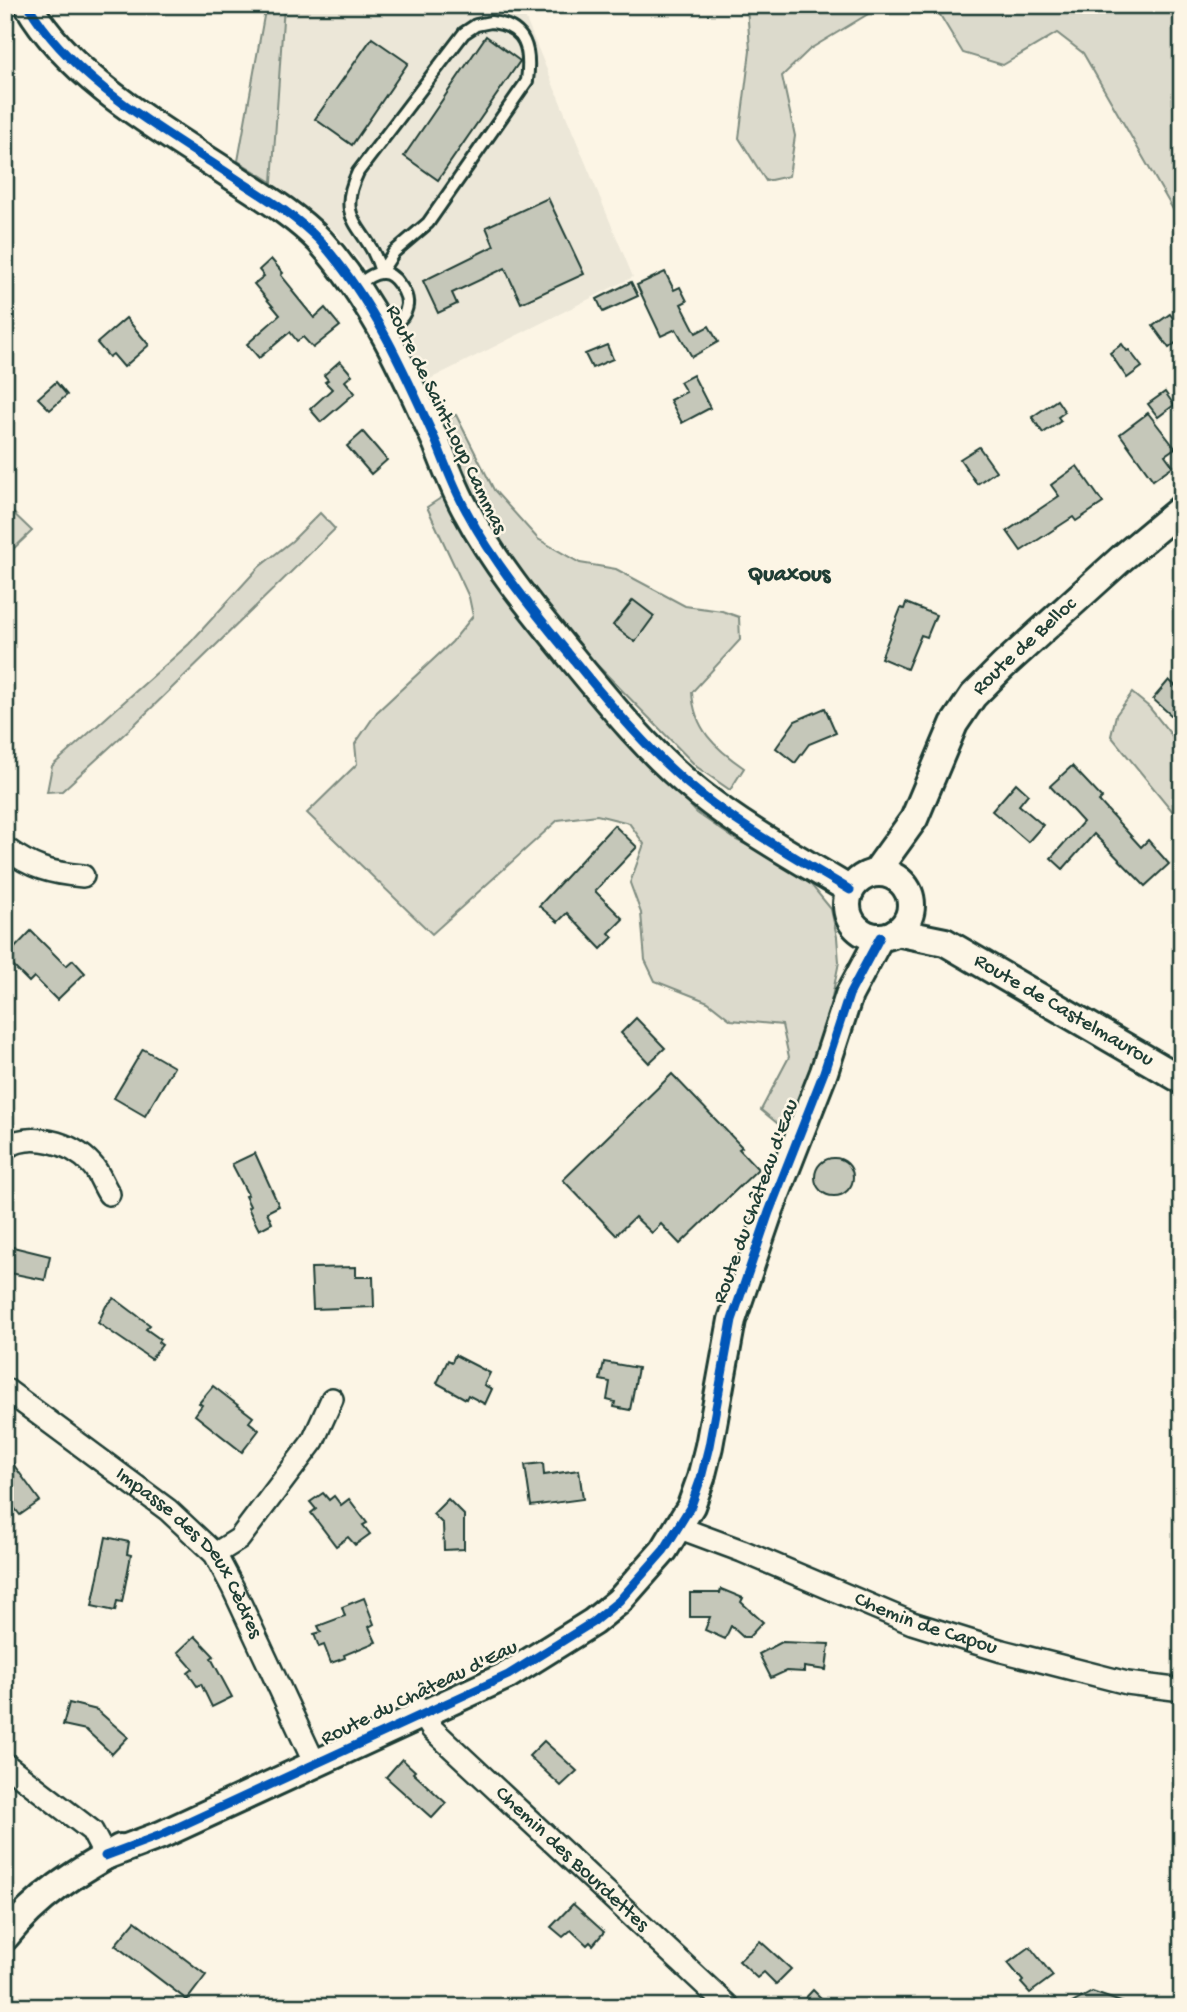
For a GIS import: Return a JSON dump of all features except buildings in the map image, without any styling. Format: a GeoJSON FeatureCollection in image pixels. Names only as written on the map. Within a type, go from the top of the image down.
{"type":"FeatureCollection","features":[{"type":"Feature","properties":{"kind":"street","name":"Route de Saint-Loup Cammas"},"geometry":{"type":"LineString","coordinates":[[28,5],[45,29],[84,72],[126,104],[271,201],[316,238],[357,286],[384,332],[466,512],[540,619],[653,751],[698,793],[850,890]]}},
{"type":"Feature","properties":{"kind":"street","name":"Route de Belloc"},"geometry":{"type":"LineString","coordinates":[[850,890],[856,882],[875,873],[914,819],[954,724],[973,696],[1122,558],[1182,508]]}},
{"type":"Feature","properties":{"kind":"street","name":"Route de Belloc"},"geometry":{"type":"LineString","coordinates":[[888,935],[907,920],[914,819]]}},
{"type":"Feature","properties":{"kind":"street"},"geometry":{"type":"LineString","coordinates":[[5,848],[25,863],[53,873],[83,876]]}},
{"type":"Feature","properties":{"kind":"street"},"geometry":{"type":"LineString","coordinates":[[875,873],[891,875],[908,895]]}},
{"type":"Feature","properties":{"kind":"street"},"geometry":{"type":"LineString","coordinates":[[850,890],[846,903],[848,916],[855,927],[862,933],[888,935]]}},
{"type":"Feature","properties":{"kind":"street","name":"Route de Castelmaurou"},"geometry":{"type":"LineString","coordinates":[[908,895],[944,942],[1182,1080]]}},
{"type":"Feature","properties":{"kind":"street","name":"Route du Château d'Eau"},"geometry":{"type":"LineString","coordinates":[[5,1937],[18,1921],[77,1871],[105,1856],[162,1835],[312,1760],[508,1675],[593,1622],[619,1601],[644,1575],[680,1528],[691,1506],[709,1446],[732,1320],[769,1212],[824,1072],[849,995],[855,927]]}},
{"type":"Feature","properties":{"kind":"street","name":"Route de Castelmaurou"},"geometry":{"type":"LineString","coordinates":[[888,935],[944,942]]}},
{"type":"Feature","properties":{"kind":"street","name":"Route du Château d'Eau"},"geometry":{"type":"LineString","coordinates":[[849,995],[888,935]]}},
{"type":"Feature","properties":{"kind":"street"},"geometry":{"type":"LineString","coordinates":[[5,1148],[16,1140],[37,1139],[71,1149],[92,1164],[108,1194]]}},
{"type":"Feature","properties":{"kind":"street","name":"Impasse des Deux Cèdres"},"geometry":{"type":"LineString","coordinates":[[5,1389],[168,1510],[215,1555],[233,1588],[312,1760]]}},
{"type":"Feature","properties":{"kind":"street"},"geometry":{"type":"LineString","coordinates":[[215,1555],[239,1539],[313,1441],[332,1399]]}},
{"type":"Feature","properties":{"kind":"street","name":"Chemin de Capou"},"geometry":{"type":"LineString","coordinates":[[680,1528],[912,1623],[1002,1651],[1127,1683],[1182,1690]]}},
{"type":"Feature","properties":{"kind":"street","name":"Chemin des Bourdettes"},"geometry":{"type":"LineString","coordinates":[[421,1711],[432,1729],[729,2007]]}},
{"type":"Feature","properties":{"kind":"street"},"geometry":{"type":"LineString","coordinates":[[5,1764],[92,1831],[105,1856]]}},
{"type":"Feature","properties":{"kind":"lane"},"geometry":{"type":"LineString","coordinates":[[357,286],[368,277],[382,272],[394,252],[428,223],[527,81],[527,47],[519,34],[504,24],[491,22],[476,25],[464,33],[358,172],[349,191],[348,206],[352,220],[373,248],[382,272],[394,277],[406,292],[407,307],[399,323],[384,332]]}},
{"type":"Feature","properties":{"kind":"shaded area"},"geometry":{"type":"Polygon","coordinates":[[[266,5],[284,5],[272,182],[238,161],[266,5]]]}},
{"type":"Feature","properties":{"kind":"shaded area"},"geometry":{"type":"Polygon","coordinates":[[[284,5],[520,5],[633,277],[426,381],[366,269],[337,233],[272,182],[284,5]]]}},
{"type":"Feature","properties":{"kind":"shaded area"},"geometry":{"type":"Polygon","coordinates":[[[747,5],[883,5],[810,49],[782,76],[795,136],[789,176],[766,181],[739,138],[750,51],[747,5]]]}},
{"type":"Feature","properties":{"kind":"shaded area"},"geometry":{"type":"Polygon","coordinates":[[[934,5],[1182,5],[1182,225],[1083,53],[1057,33],[1003,65],[963,53],[934,5]]]}},
{"type":"Feature","properties":{"kind":"shaded area"},"geometry":{"type":"Polygon","coordinates":[[[456,415],[494,490],[538,539],[580,563],[616,569],[685,606],[722,611],[739,617],[740,640],[692,692],[697,717],[708,736],[744,768],[730,790],[697,767],[562,629],[477,516],[440,426],[444,420],[456,415]]]}},
{"type":"Feature","properties":{"kind":"shaded area"},"geometry":{"type":"Polygon","coordinates":[[[447,494],[638,749],[697,813],[736,840],[799,870],[831,909],[839,962],[824,1037],[788,1132],[761,1110],[789,1057],[782,1025],[731,1020],[708,1002],[655,981],[645,960],[641,913],[630,883],[644,844],[629,823],[597,815],[558,820],[432,934],[307,813],[357,764],[355,744],[377,712],[452,642],[473,616],[469,597],[427,507],[447,494]]]}},
{"type":"Feature","properties":{"kind":"shaded area"},"geometry":{"type":"Polygon","coordinates":[[[5,505],[32,531],[5,557],[5,505]]]}},
{"type":"Feature","properties":{"kind":"shaded area"},"geometry":{"type":"Polygon","coordinates":[[[320,513],[335,529],[134,725],[62,791],[47,792],[52,766],[189,644],[259,567],[292,541],[320,513]]]}},
{"type":"Feature","properties":{"kind":"shaded area"},"geometry":{"type":"Polygon","coordinates":[[[1132,693],[1149,707],[1182,748],[1182,823],[1111,736],[1116,715],[1132,693]]]}},
{"type":"Feature","properties":{"kind":"cycle path"},"geometry":{"type":"LineString","coordinates":[[28,5],[47,33],[71,59],[126,106],[265,197],[320,241],[372,312],[400,364],[459,496],[489,549],[514,585],[598,690],[663,761],[699,793],[773,844],[850,890]]}},
{"type":"Feature","properties":{"kind":"cycle path"},"geometry":{"type":"LineString","coordinates":[[105,1856],[161,1835],[508,1675],[593,1622],[619,1601],[664,1550],[691,1506],[701,1478],[732,1320],[769,1212],[824,1072],[849,995],[880,937]]}},
{"type":"Feature","properties":{"kind":"district","name":"Quaxous"},"geometry":{"type":"Point","coordinates":[789,575]}}]}
